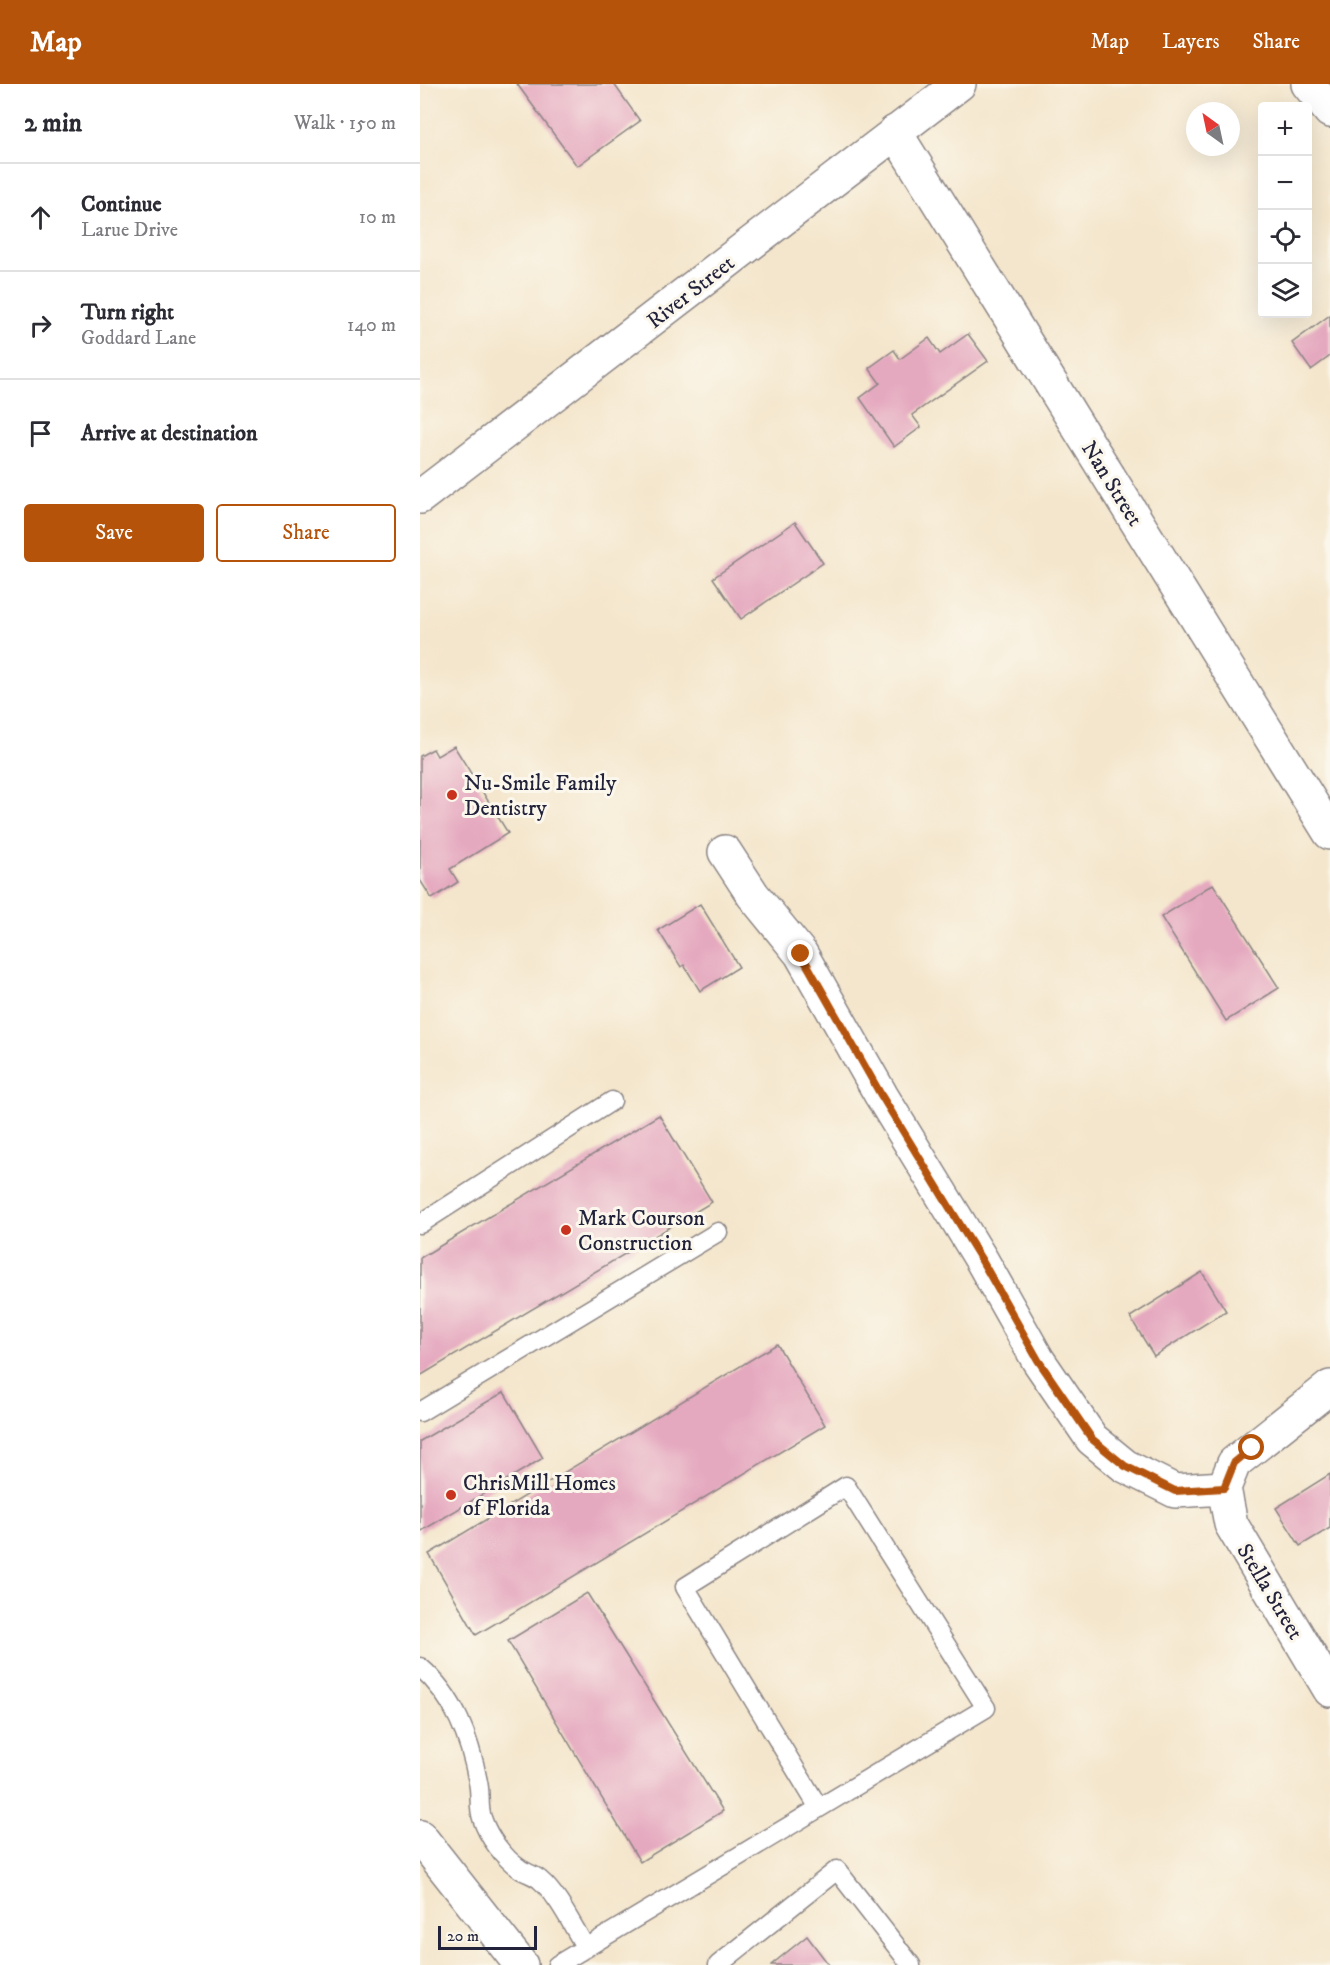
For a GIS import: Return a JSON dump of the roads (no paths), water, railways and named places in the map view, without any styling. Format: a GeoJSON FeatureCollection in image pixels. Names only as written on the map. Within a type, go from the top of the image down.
{"type":"FeatureCollection","features":[{"type":"Feature","properties":{"kind":"street","name":"River Street"},"geometry":{"type":"LineString","coordinates":[[420,496],[959,84]]}},
{"type":"Feature","properties":{"kind":"street"},"geometry":{"type":"LineString","coordinates":[[1308,84],[1330,111]]}},
{"type":"Feature","properties":{"kind":"street","name":"Nan Street"},"geometry":{"type":"LineString","coordinates":[[895,132],[1330,833]]}},
{"type":"Feature","properties":{"kind":"street"},"geometry":{"type":"LineString","coordinates":[[725,852],[753,895],[801,954],[881,1095],[981,1259],[1038,1360],[1092,1439],[1125,1466],[1175,1491],[1224,1488],[1234,1463],[1330,1387]]}},
{"type":"Feature","properties":{"kind":"street","name":"Stella Street"},"geometry":{"type":"LineString","coordinates":[[1224,1488],[1231,1524],[1330,1690]]}},
{"type":"Feature","properties":{"kind":"street"},"geometry":{"type":"LineString","coordinates":[[420,1837],[521,1965]]}},
{"type":"Feature","properties":{"kind":"lane"},"geometry":{"type":"LineString","coordinates":[[420,1224],[612,1101]]}},
{"type":"Feature","properties":{"kind":"lane"},"geometry":{"type":"LineString","coordinates":[[420,1412],[718,1232]]}},
{"type":"Feature","properties":{"kind":"lane"},"geometry":{"type":"LineString","coordinates":[[557,1965],[986,1708],[846,1486],[685,1587],[819,1808]]}},
{"type":"Feature","properties":{"kind":"lane"},"geometry":{"type":"LineString","coordinates":[[420,1667],[456,1710],[471,1747],[479,1786],[482,1818],[496,1845],[519,1868],[540,1880],[556,1900],[586,1948]]}},
{"type":"Feature","properties":{"kind":"lane"},"geometry":{"type":"LineString","coordinates":[[718,1965],[837,1870],[911,1965]]}},
{"type":"Feature","properties":{"kind":"place","name":"Nu-Smile Family Dentistry"},"geometry":{"type":"Point","coordinates":[452,795]}},
{"type":"Feature","properties":{"kind":"place","name":"Mark Courson Construction"},"geometry":{"type":"Point","coordinates":[566,1230]}},
{"type":"Feature","properties":{"kind":"place","name":"ChrisMill Homes of Florida"},"geometry":{"type":"Point","coordinates":[451,1495]}}]}
